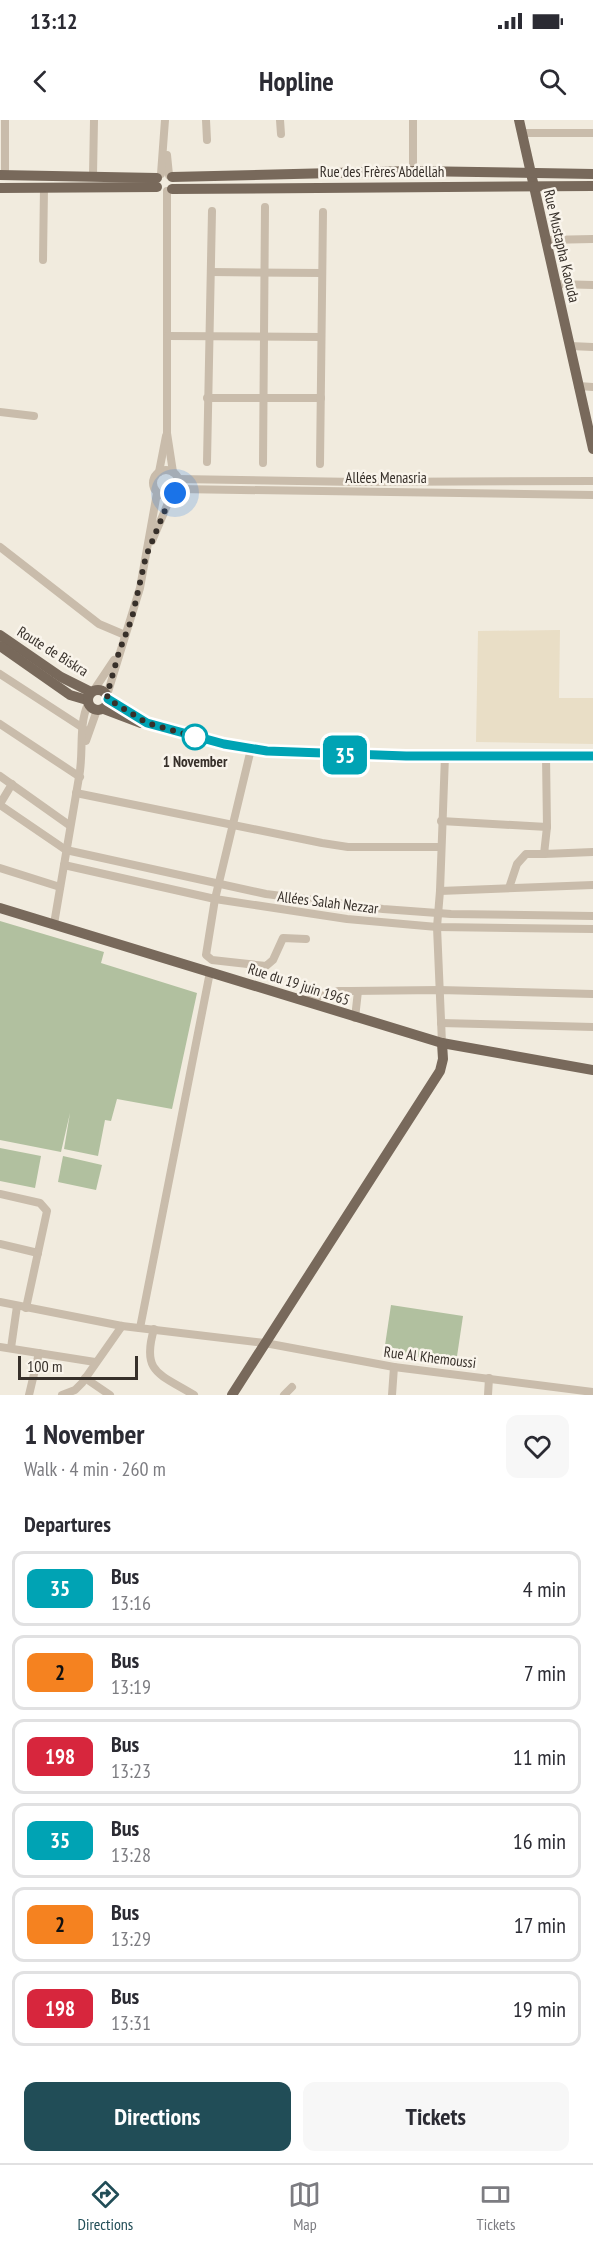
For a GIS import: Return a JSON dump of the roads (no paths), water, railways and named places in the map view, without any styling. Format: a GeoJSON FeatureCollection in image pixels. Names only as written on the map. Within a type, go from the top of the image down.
{"type":"FeatureCollection","features":[{"type":"Feature","properties":{"kind":"main road","name":"Rue Mustapha Kaouda"},"geometry":{"type":"LineString","coordinates":[[519,120],[593,449]]}},
{"type":"Feature","properties":{"kind":"main road","name":"Rue des Frères Abdellah"},"geometry":{"type":"LineString","coordinates":[[0,188],[413,171],[593,174]]}},
{"type":"Feature","properties":{"kind":"main road","name":"Rue des Frères Abdellah"},"geometry":{"type":"LineString","coordinates":[[2,175],[93,175],[165,182],[593,186]]}},
{"type":"Feature","properties":{"kind":"main road","name":"Route de Biskra"},"geometry":{"type":"LineString","coordinates":[[0,635],[97,700]]}},
{"type":"Feature","properties":{"kind":"main road","name":"Route de Biskra"},"geometry":{"type":"LineString","coordinates":[[0,646],[70,694],[97,700]]}},
{"type":"Feature","properties":{"kind":"main road"},"geometry":{"type":"LineString","coordinates":[[97,700],[135,722],[251,749],[313,754],[593,756]]}},
{"type":"Feature","properties":{"kind":"main road","name":"Rue du 19 juin 1965"},"geometry":{"type":"LineString","coordinates":[[0,908],[442,1043],[593,1070]]}},
{"type":"Feature","properties":{"kind":"main road"},"geometry":{"type":"LineString","coordinates":[[232,1395],[440,1071],[443,1059],[442,1043]]}},
{"type":"Feature","properties":{"kind":"street"},"geometry":{"type":"LineString","coordinates":[[2,175],[4,120]]}},
{"type":"Feature","properties":{"kind":"street"},"geometry":{"type":"LineString","coordinates":[[93,175],[94,120]]}},
{"type":"Feature","properties":{"kind":"street"},"geometry":{"type":"LineString","coordinates":[[54,924],[69,825],[80,777],[83,728],[119,652],[135,608],[157,493],[153,484],[159,472],[167,433],[165,120]]}},
{"type":"Feature","properties":{"kind":"street"},"geometry":{"type":"LineString","coordinates":[[207,120],[207,140]]}},
{"type":"Feature","properties":{"kind":"street"},"geometry":{"type":"LineString","coordinates":[[280,120],[281,134]]}},
{"type":"Feature","properties":{"kind":"street"},"geometry":{"type":"LineString","coordinates":[[413,120],[413,171]]}},
{"type":"Feature","properties":{"kind":"street"},"geometry":{"type":"LineString","coordinates":[[522,133],[593,133]]}},
{"type":"Feature","properties":{"kind":"street"},"geometry":{"type":"LineString","coordinates":[[43,260],[44,186]]}},
{"type":"Feature","properties":{"kind":"street"},"geometry":{"type":"LineString","coordinates":[[263,463],[265,207]]}},
{"type":"Feature","properties":{"kind":"street"},"geometry":{"type":"LineString","coordinates":[[207,462],[212,211]]}},
{"type":"Feature","properties":{"kind":"street"},"geometry":{"type":"LineString","coordinates":[[320,464],[322,212]]}},
{"type":"Feature","properties":{"kind":"street"},"geometry":{"type":"LineString","coordinates":[[545,240],[593,239]]}},
{"type":"Feature","properties":{"kind":"street"},"geometry":{"type":"LineString","coordinates":[[211,272],[322,273]]}},
{"type":"Feature","properties":{"kind":"street"},"geometry":{"type":"LineString","coordinates":[[555,285],[593,285]]}},
{"type":"Feature","properties":{"kind":"street"},"geometry":{"type":"LineString","coordinates":[[168,336],[321,337]]}},
{"type":"Feature","properties":{"kind":"street"},"geometry":{"type":"LineString","coordinates":[[570,346],[593,347]]}},
{"type":"Feature","properties":{"kind":"street"},"geometry":{"type":"LineString","coordinates":[[578,386],[593,387]]}},
{"type":"Feature","properties":{"kind":"street"},"geometry":{"type":"LineString","coordinates":[[207,398],[321,398]]}},
{"type":"Feature","properties":{"kind":"street"},"geometry":{"type":"LineString","coordinates":[[0,412],[34,416]]}},
{"type":"Feature","properties":{"kind":"street"},"geometry":{"type":"LineString","coordinates":[[146,556],[174,492],[175,476],[167,433]]}},
{"type":"Feature","properties":{"kind":"street"},"geometry":{"type":"LineString","coordinates":[[159,472],[175,476],[357,486],[593,482]]}},
{"type":"Feature","properties":{"kind":"street","name":"Allées Menasria"},"geometry":{"type":"LineString","coordinates":[[157,493],[357,486],[593,495]]}},
{"type":"Feature","properties":{"kind":"street"},"geometry":{"type":"LineString","coordinates":[[0,548],[98,626],[125,635]]}},
{"type":"Feature","properties":{"kind":"street"},"geometry":{"type":"LineString","coordinates":[[83,747],[97,700],[119,652]]}},
{"type":"Feature","properties":{"kind":"street"},"geometry":{"type":"LineString","coordinates":[[0,674],[83,728]]}},
{"type":"Feature","properties":{"kind":"street"},"geometry":{"type":"LineString","coordinates":[[0,724],[80,777]]}},
{"type":"Feature","properties":{"kind":"street"},"geometry":{"type":"LineString","coordinates":[[251,749],[215,899],[206,951],[212,960],[266,966],[273,960],[283,938],[306,939]]}},
{"type":"Feature","properties":{"kind":"street"},"geometry":{"type":"LineString","coordinates":[[442,1043],[437,913],[440,891],[445,756]]}},
{"type":"Feature","properties":{"kind":"street"},"geometry":{"type":"LineString","coordinates":[[544,854],[547,827],[546,756]]}},
{"type":"Feature","properties":{"kind":"street"},"geometry":{"type":"LineString","coordinates":[[0,776],[69,825]]}},
{"type":"Feature","properties":{"kind":"street"},"geometry":{"type":"LineString","coordinates":[[12,784],[0,804],[66,850],[219,885],[311,902],[437,913],[593,916]]}},
{"type":"Feature","properties":{"kind":"street"},"geometry":{"type":"LineString","coordinates":[[76,793],[348,847],[441,847]]}},
{"type":"Feature","properties":{"kind":"street"},"geometry":{"type":"LineString","coordinates":[[441,821],[547,827]]}},
{"type":"Feature","properties":{"kind":"street"},"geometry":{"type":"LineString","coordinates":[[509,888],[517,864],[526,854],[593,852]]}},
{"type":"Feature","properties":{"kind":"street","name":"Allées Salah Nezzar"},"geometry":{"type":"LineString","coordinates":[[64,865],[215,899],[317,915],[437,927],[593,929]]}},
{"type":"Feature","properties":{"kind":"street"},"geometry":{"type":"LineString","coordinates":[[0,868],[60,887]]}},
{"type":"Feature","properties":{"kind":"street"},"geometry":{"type":"LineString","coordinates":[[440,891],[593,885]]}},
{"type":"Feature","properties":{"kind":"street"},"geometry":{"type":"LineString","coordinates":[[140,1328],[210,972]]}},
{"type":"Feature","properties":{"kind":"street"},"geometry":{"type":"LineString","coordinates":[[304,1001],[338,991],[439,990],[593,994]]}},
{"type":"Feature","properties":{"kind":"street"},"geometry":{"type":"LineString","coordinates":[[355,1018],[358,991]]}},
{"type":"Feature","properties":{"kind":"street"},"geometry":{"type":"LineString","coordinates":[[441,1023],[593,1027]]}},
{"type":"Feature","properties":{"kind":"street"},"geometry":{"type":"LineString","coordinates":[[0,1194],[40,1203],[46,1208],[26,1308]]}},
{"type":"Feature","properties":{"kind":"street"},"geometry":{"type":"LineString","coordinates":[[0,1244],[38,1253]]}},
{"type":"Feature","properties":{"kind":"street","name":"Rue Al Khemoussi"},"geometry":{"type":"LineString","coordinates":[[0,1302],[122,1326],[265,1344],[394,1367],[593,1392]]}},
{"type":"Feature","properties":{"kind":"street"},"geometry":{"type":"LineString","coordinates":[[11,1348],[17,1306]]}},
{"type":"Feature","properties":{"kind":"street"},"geometry":{"type":"LineString","coordinates":[[62,1395],[75,1390],[122,1326]]}},
{"type":"Feature","properties":{"kind":"street"},"geometry":{"type":"LineString","coordinates":[[154,1329],[149,1346],[150,1362],[159,1374],[194,1395]]}},
{"type":"Feature","properties":{"kind":"street"},"geometry":{"type":"LineString","coordinates":[[0,1347],[95,1362]]}},
{"type":"Feature","properties":{"kind":"street"},"geometry":{"type":"LineString","coordinates":[[29,1395],[39,1353]]}},
{"type":"Feature","properties":{"kind":"street"},"geometry":{"type":"LineString","coordinates":[[392,1395],[394,1367]]}},
{"type":"Feature","properties":{"kind":"street"},"geometry":{"type":"LineString","coordinates":[[85,1378],[110,1395]]}},
{"type":"Feature","properties":{"kind":"street"},"geometry":{"type":"LineString","coordinates":[[488,1395],[489,1378]]}},
{"type":"Feature","properties":{"kind":"street"},"geometry":{"type":"LineString","coordinates":[[284,1395],[292,1387]]}},
{"type":"Feature","properties":{"kind":"place","name":"1 November"},"geometry":{"type":"Point","coordinates":[195,737]}}]}
